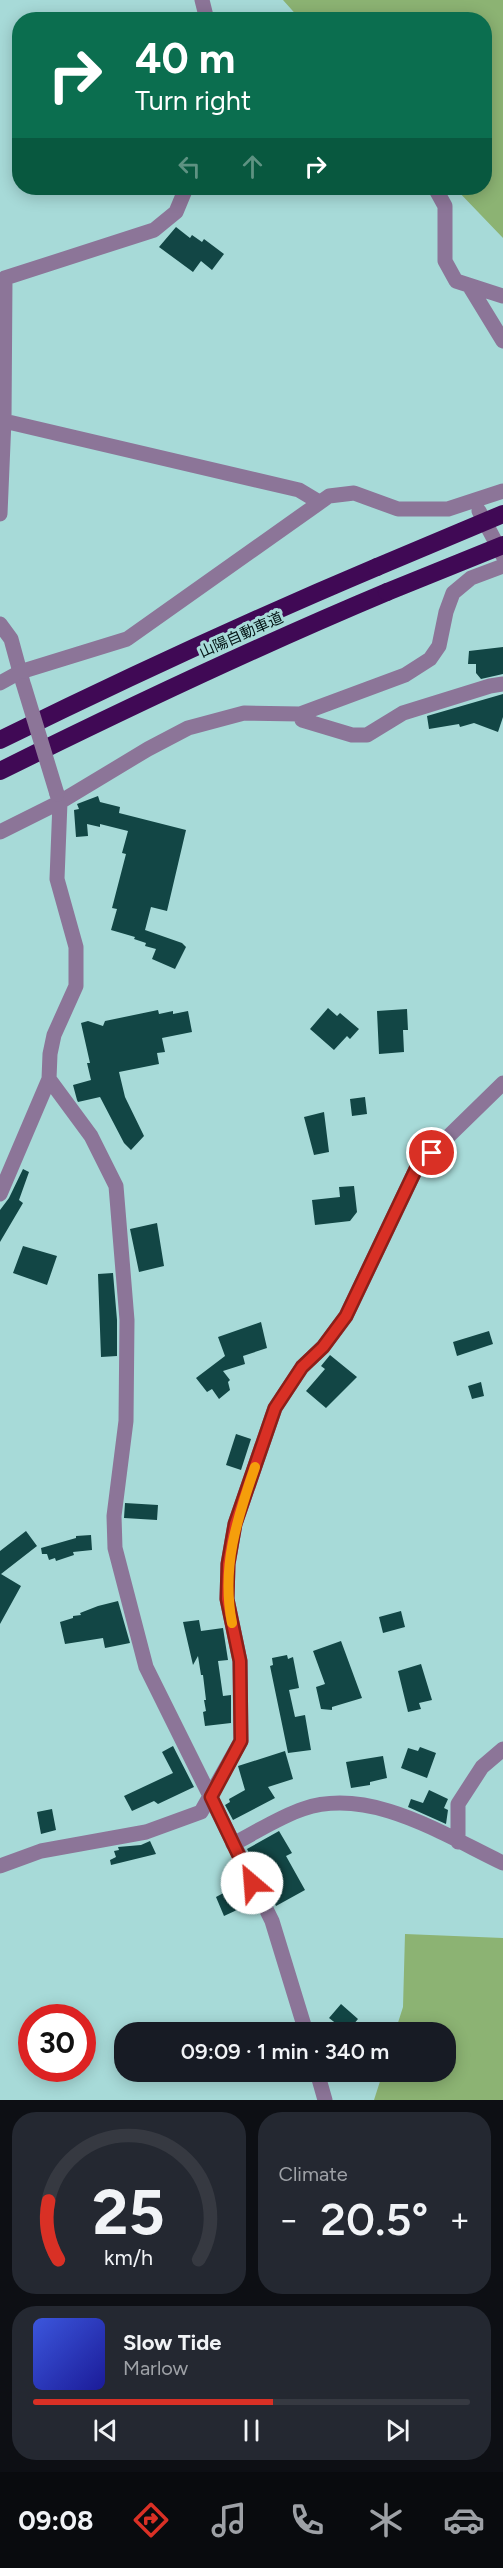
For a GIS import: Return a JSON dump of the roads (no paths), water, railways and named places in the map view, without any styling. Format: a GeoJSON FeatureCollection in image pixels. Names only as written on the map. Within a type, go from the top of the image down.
{"type":"FeatureCollection","features":[{"type":"Feature","properties":{"kind":"highway","name":"山陽自動車道"},"geometry":{"type":"LineString","coordinates":[[0,740],[208,640],[503,514]]}},
{"type":"Feature","properties":{"kind":"highway","name":"山陽自動車道"},"geometry":{"type":"LineString","coordinates":[[0,771],[149,697],[266,643],[503,544]]}},
{"type":"Feature","properties":{"kind":"street"},"geometry":{"type":"LineString","coordinates":[[0,514],[5,278],[154,230],[176,212],[183,195]]}},
{"type":"Feature","properties":{"kind":"street"},"geometry":{"type":"LineString","coordinates":[[439,195],[445,206],[445,261],[456,281],[503,296]]}},
{"type":"Feature","properties":{"kind":"street"},"geometry":{"type":"LineString","coordinates":[[470,287],[503,341]]}},
{"type":"Feature","properties":{"kind":"street"},"geometry":{"type":"LineString","coordinates":[[2,420],[298,490],[320,502]]}},
{"type":"Feature","properties":{"kind":"street"},"geometry":{"type":"LineString","coordinates":[[0,683],[22,679],[127,639],[329,496],[354,493],[398,510],[448,509],[503,491]]}},
{"type":"Feature","properties":{"kind":"street"},"geometry":{"type":"LineString","coordinates":[[475,502],[503,556]]}},
{"type":"Feature","properties":{"kind":"street"},"geometry":{"type":"LineString","coordinates":[[0,832],[188,728],[244,713],[300,714],[405,675],[430,659],[440,646],[446,612],[453,593],[471,578],[503,566]]}},
{"type":"Feature","properties":{"kind":"street"},"geometry":{"type":"LineString","coordinates":[[0,624],[11,639],[58,798],[57,879],[76,947],[76,986],[54,1035],[50,1054],[49,1079],[0,1194]]}},
{"type":"Feature","properties":{"kind":"street"},"geometry":{"type":"LineString","coordinates":[[300,714],[302,720],[352,735],[367,735],[403,713],[503,684]]}},
{"type":"Feature","properties":{"kind":"street"},"geometry":{"type":"LineString","coordinates":[[49,1079],[91,1136],[116,1186],[127,1320],[126,1421],[114,1516],[116,1548],[146,1667],[272,1921],[303,2022]]}},
{"type":"Feature","properties":{"kind":"street"},"geometry":{"type":"LineString","coordinates":[[0,1866],[41,1851],[146,1832],[201,1812],[211,1797],[241,1741],[240,1661],[227,1599],[228,1564],[235,1524],[275,1408],[302,1367],[323,1347],[346,1316],[417,1167],[503,1083]]}},
{"type":"Feature","properties":{"kind":"street"},"geometry":{"type":"LineString","coordinates":[[458,1842],[458,1804],[482,1767],[503,1749]]}},
{"type":"Feature","properties":{"kind":"street"},"geometry":{"type":"LineString","coordinates":[[233,1844],[302,1809],[328,1803],[352,1803],[385,1808],[503,1863]]}},
{"type":"Feature","properties":{"kind":"street"},"geometry":{"type":"LineString","coordinates":[[320,2082],[325,2100]]}}]}
